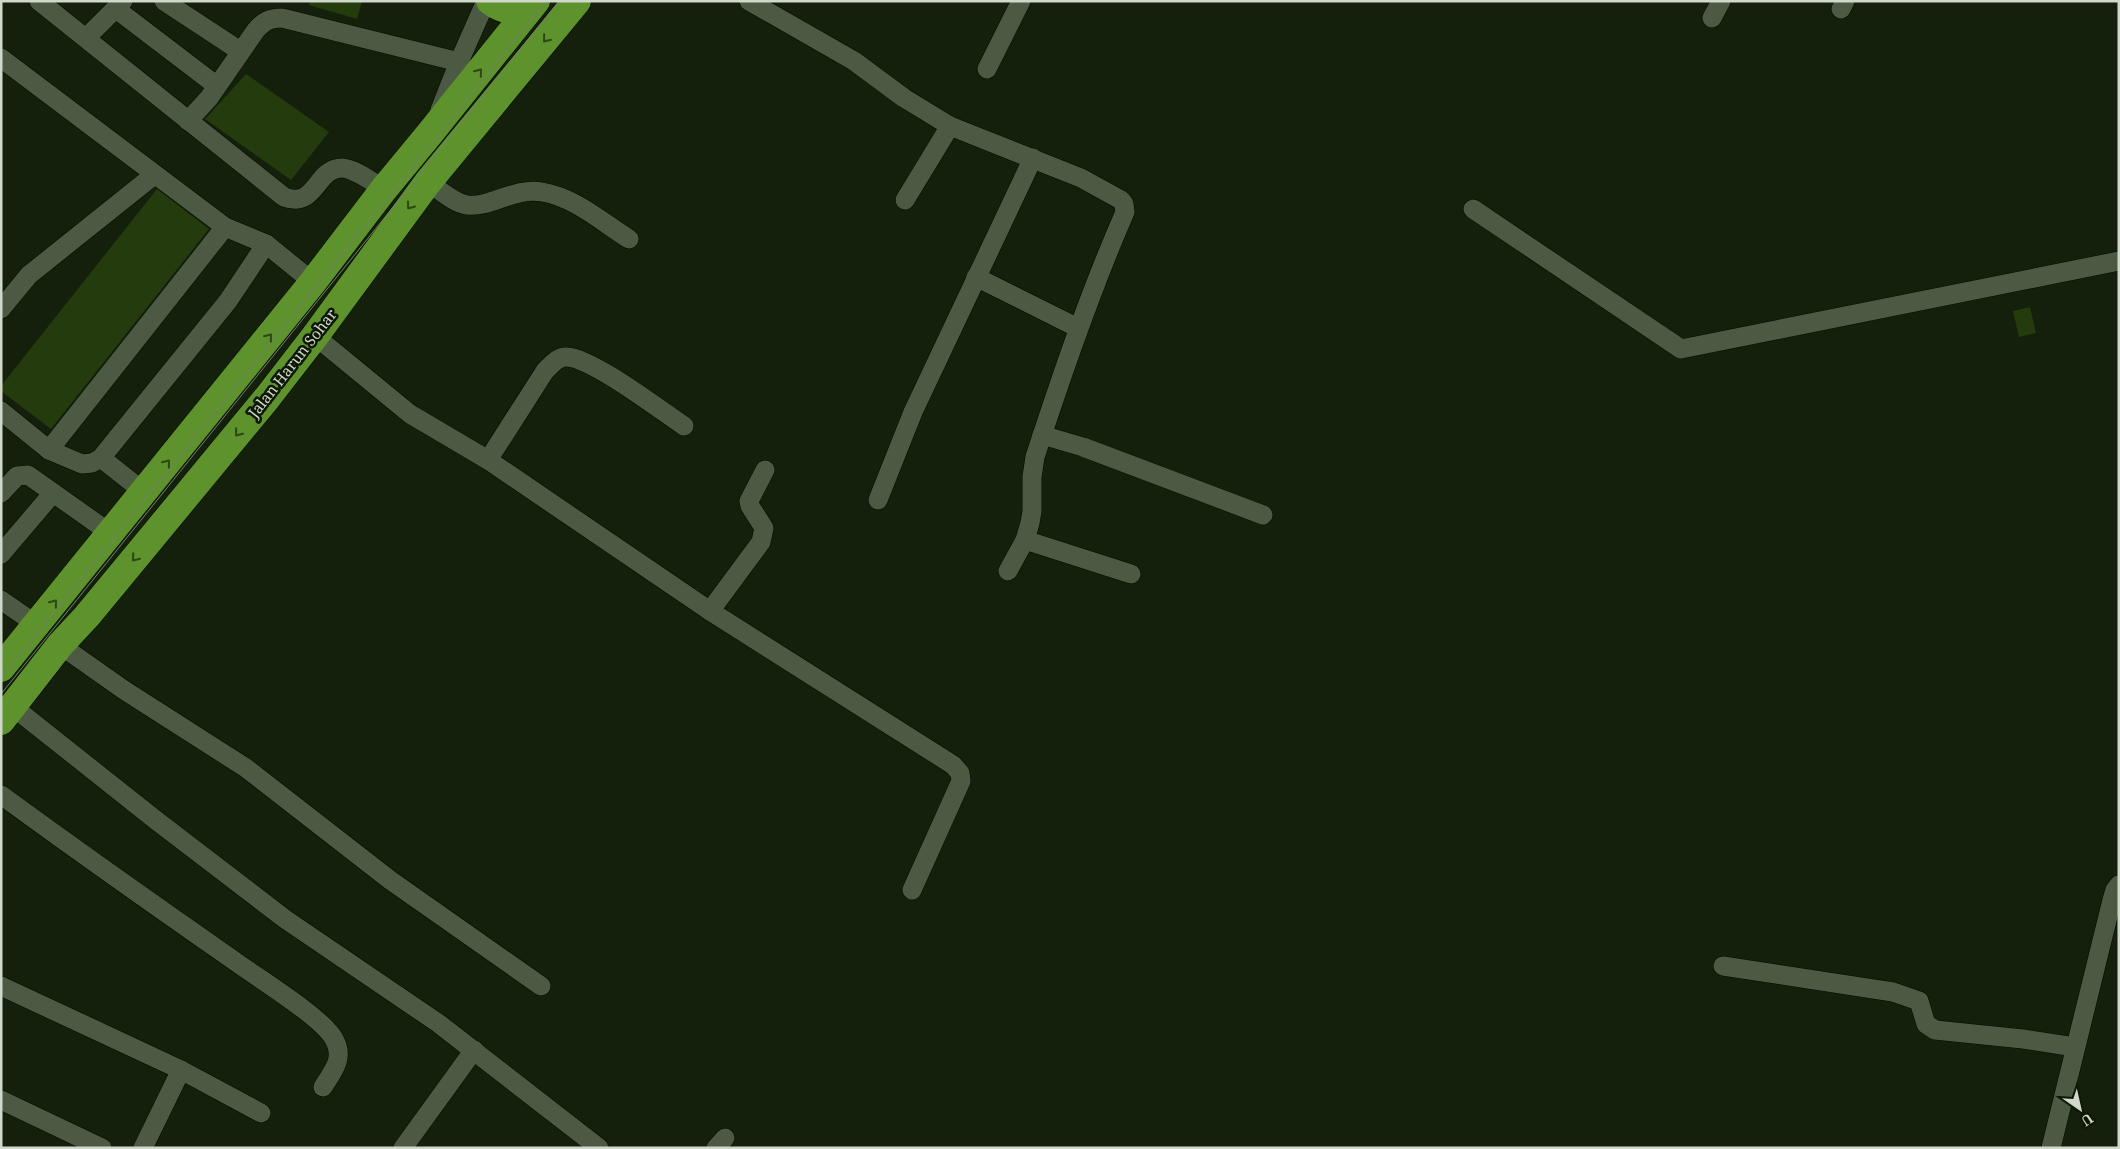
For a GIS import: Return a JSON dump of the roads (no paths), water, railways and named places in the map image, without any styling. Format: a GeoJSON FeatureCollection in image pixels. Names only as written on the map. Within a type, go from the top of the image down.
{"type":"FeatureCollection","features":[{"type":"Feature","properties":{"kind":"highway"},"geometry":{"type":"LineString","coordinates":[[488,1],[506,11],[516,12],[533,5]]}},
{"type":"Feature","properties":{"kind":"highway","name":"Jalan Harun Sohar"},"geometry":{"type":"LineString","coordinates":[[7,713],[60,645],[124,571],[315,336],[428,182],[577,1]]}},
{"type":"Feature","properties":{"kind":"highway"},"geometry":{"type":"LineString","coordinates":[[1,668],[110,533],[121,474],[297,269],[384,188],[533,5]]}},
{"type":"Feature","properties":{"kind":"street"},"geometry":{"type":"LineString","coordinates":[[164,1],[240,51]]}},
{"type":"Feature","properties":{"kind":"street"},"geometry":{"type":"LineString","coordinates":[[431,132],[458,62],[488,1]]}},
{"type":"Feature","properties":{"kind":"street"},"geometry":{"type":"LineString","coordinates":[[749,1],[854,61],[904,98],[950,126],[1081,178],[1121,200],[1125,207],[1125,212],[1104,258],[1078,328],[1042,435],[1035,457],[1032,477],[1032,511],[1025,540],[1008,571]]}},
{"type":"Feature","properties":{"kind":"street"},"geometry":{"type":"LineString","coordinates":[[987,69],[1021,1]]}},
{"type":"Feature","properties":{"kind":"street"},"geometry":{"type":"LineString","coordinates":[[1712,18],[1721,1]]}},
{"type":"Feature","properties":{"kind":"street"},"geometry":{"type":"LineString","coordinates":[[86,38],[119,5],[217,86]]}},
{"type":"Feature","properties":{"kind":"street"},"geometry":{"type":"LineString","coordinates":[[46,6],[284,197],[292,200],[312,193],[324,176],[341,168],[351,170],[384,188]]}},
{"type":"Feature","properties":{"kind":"street"},"geometry":{"type":"LineString","coordinates":[[188,121],[217,86],[240,51],[262,23],[271,18],[282,18],[458,62]]}},
{"type":"Feature","properties":{"kind":"street"},"geometry":{"type":"LineString","coordinates":[[1,58],[224,227],[266,244],[297,269]]}},
{"type":"Feature","properties":{"kind":"street"},"geometry":{"type":"LineString","coordinates":[[905,200],[922,168],[950,126]]}},
{"type":"Feature","properties":{"kind":"street"},"geometry":{"type":"LineString","coordinates":[[878,500],[913,412],[1033,158]]}},
{"type":"Feature","properties":{"kind":"street"},"geometry":{"type":"LineString","coordinates":[[1,309],[29,275],[154,175]]}},
{"type":"Feature","properties":{"kind":"street"},"geometry":{"type":"LineString","coordinates":[[428,182],[458,202],[468,205],[479,204],[510,194],[524,192],[540,191],[552,194],[571,202],[629,239]]}},
{"type":"Feature","properties":{"kind":"street"},"geometry":{"type":"LineString","coordinates":[[1473,209],[1681,349],[2119,261]]}},
{"type":"Feature","properties":{"kind":"street"},"geometry":{"type":"LineString","coordinates":[[48,450],[224,227]]}},
{"type":"Feature","properties":{"kind":"street"},"geometry":{"type":"LineString","coordinates":[[1,411],[48,450],[82,464],[92,463],[121,474],[228,301],[266,244]]}},
{"type":"Feature","properties":{"kind":"street"},"geometry":{"type":"LineString","coordinates":[[976,277],[1078,328]]}},
{"type":"Feature","properties":{"kind":"street"},"geometry":{"type":"LineString","coordinates":[[315,336],[410,414],[488,460],[710,610],[953,765],[960,773],[960,785],[912,890]]}},
{"type":"Feature","properties":{"kind":"street"},"geometry":{"type":"LineString","coordinates":[[488,460],[545,371],[558,359],[566,357],[598,368],[684,426]]}},
{"type":"Feature","properties":{"kind":"street"},"geometry":{"type":"LineString","coordinates":[[1042,435],[1083,447],[1264,515]]}},
{"type":"Feature","properties":{"kind":"street"},"geometry":{"type":"LineString","coordinates":[[710,610],[761,542],[764,528],[750,506],[749,501],[765,470]]}},
{"type":"Feature","properties":{"kind":"street"},"geometry":{"type":"LineString","coordinates":[[1,493],[17,476],[28,474],[110,533]]}},
{"type":"Feature","properties":{"kind":"street"},"geometry":{"type":"LineString","coordinates":[[1,554],[53,493]]}},
{"type":"Feature","properties":{"kind":"street"},"geometry":{"type":"LineString","coordinates":[[1025,540],[1131,574]]}},
{"type":"Feature","properties":{"kind":"street"},"geometry":{"type":"LineString","coordinates":[[1,600],[36,625]]}},
{"type":"Feature","properties":{"kind":"street"},"geometry":{"type":"LineString","coordinates":[[60,645],[124,690],[246,768],[390,880],[540,986]]}},
{"type":"Feature","properties":{"kind":"street"},"geometry":{"type":"LineString","coordinates":[[7,713],[157,821],[286,919],[438,1023],[598,1148]]}},
{"type":"Feature","properties":{"kind":"street"},"geometry":{"type":"LineString","coordinates":[[1,795],[318,1022],[334,1038],[339,1052],[338,1063],[323,1087]]}},
{"type":"Feature","properties":{"kind":"street"},"geometry":{"type":"LineString","coordinates":[[2051,1148],[2112,900],[2115,890],[2119,885]]}},
{"type":"Feature","properties":{"kind":"street"},"geometry":{"type":"LineString","coordinates":[[1723,966],[1893,992],[1916,999],[1921,1004],[1926,1024],[1935,1030],[2023,1039],[2075,1047]]}},
{"type":"Feature","properties":{"kind":"street"},"geometry":{"type":"LineString","coordinates":[[1,986],[181,1070],[261,1113]]}},
{"type":"Feature","properties":{"kind":"street"},"geometry":{"type":"LineString","coordinates":[[403,1148],[474,1050]]}},
{"type":"Feature","properties":{"kind":"street"},"geometry":{"type":"LineString","coordinates":[[143,1148],[181,1070]]}},
{"type":"Feature","properties":{"kind":"street"},"geometry":{"type":"LineString","coordinates":[[1,1100],[102,1148]]}},
{"type":"Feature","properties":{"kind":"tram line"},"geometry":{"type":"LineString","coordinates":[[1,678],[546,1]]}},
{"type":"Feature","properties":{"kind":"tram line"},"geometry":{"type":"LineString","coordinates":[[1,694],[559,1]]}}]}
